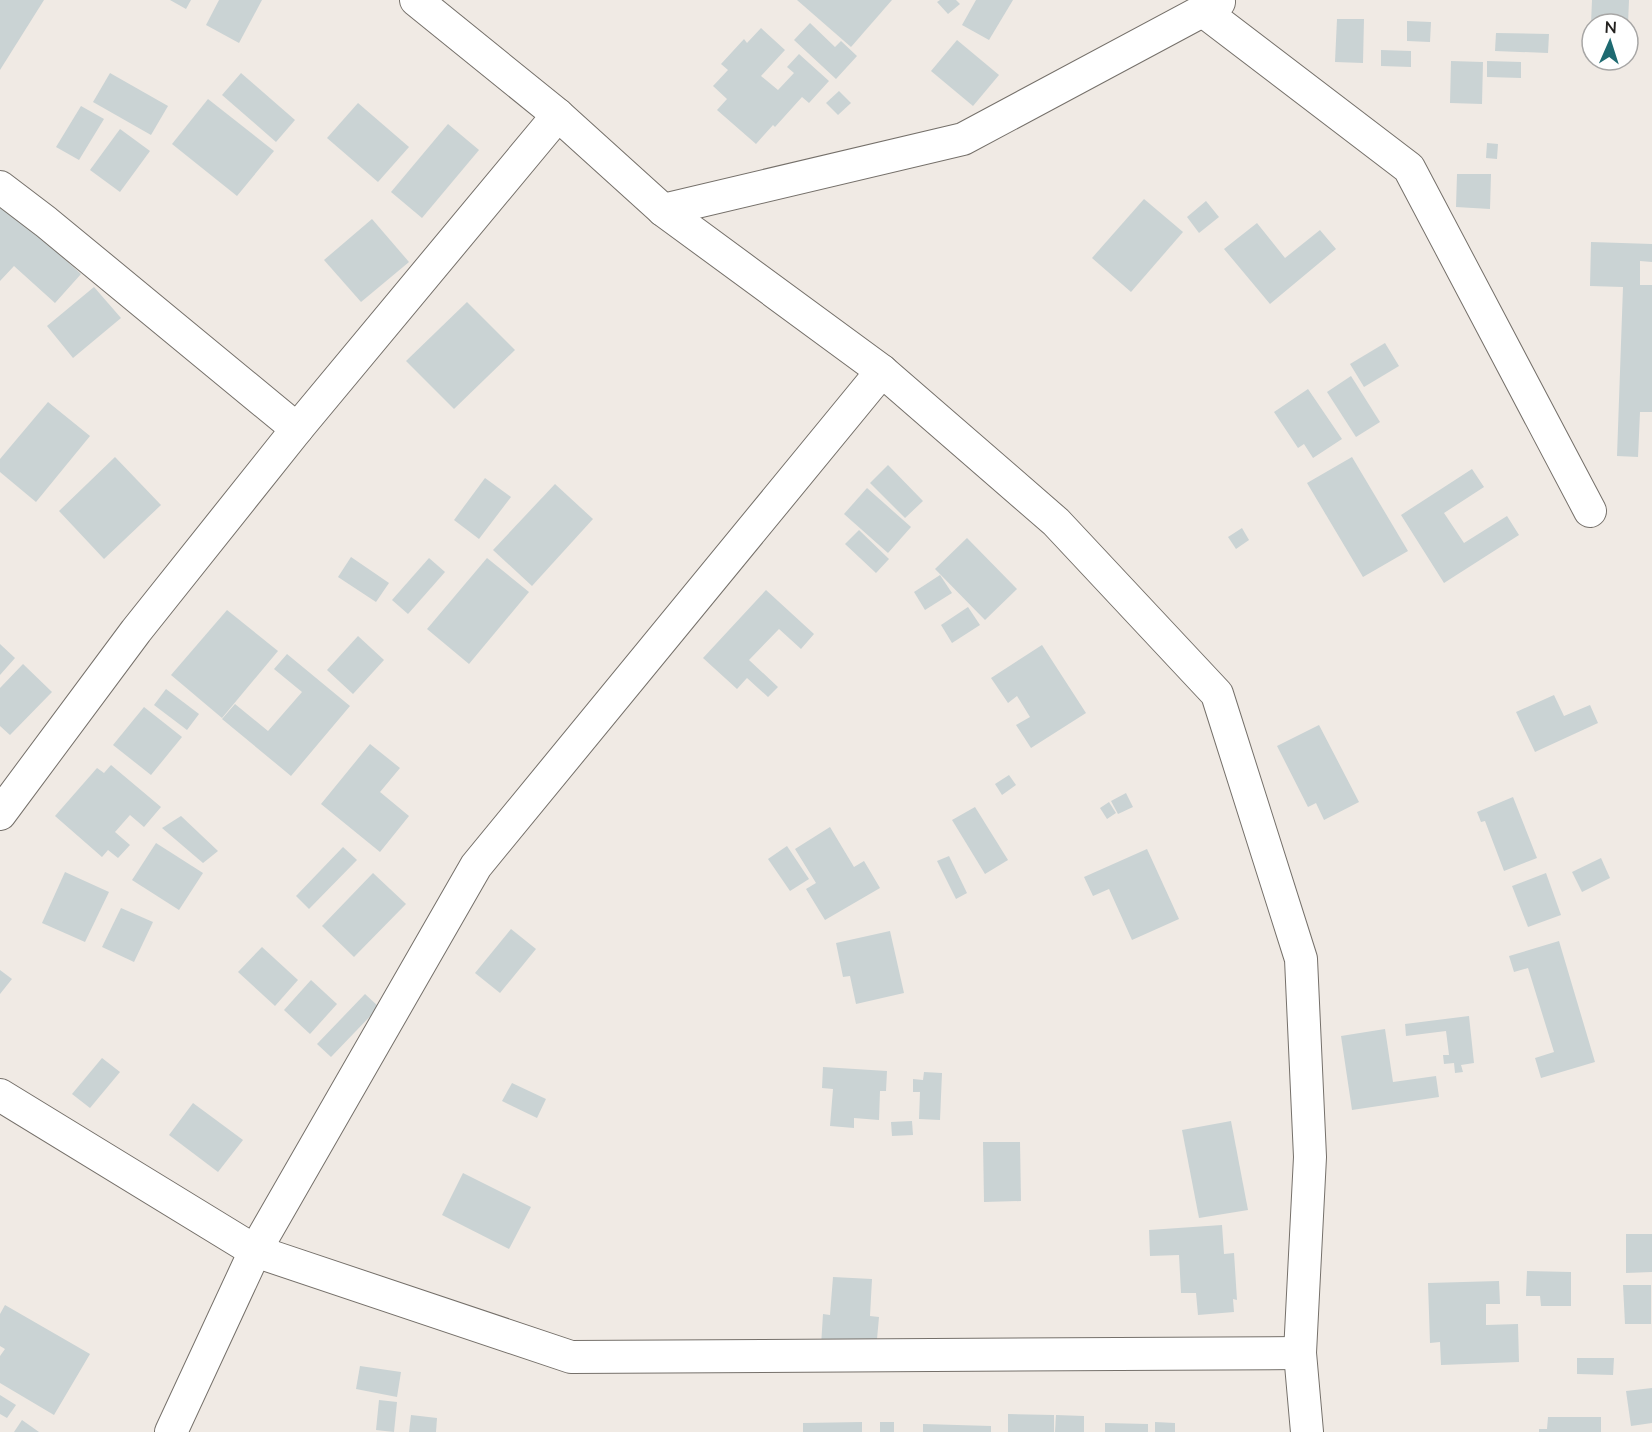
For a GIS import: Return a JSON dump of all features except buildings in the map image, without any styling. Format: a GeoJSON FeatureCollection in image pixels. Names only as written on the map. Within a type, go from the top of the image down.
{"type":"FeatureCollection","features":[{"type":"Feature","properties":{"kind":"street"},"geometry":{"type":"LineString","coordinates":[[416,0],[558,115],[663,210],[882,371],[1056,522],[1217,694],[1301,959],[1310,1157],[1300,1353],[1306,1432]]}},
{"type":"Feature","properties":{"kind":"street"},"geometry":{"type":"LineString","coordinates":[[663,210],[963,139],[1212,5],[1409,168],[1590,511]]}},
{"type":"Feature","properties":{"kind":"street"},"geometry":{"type":"LineString","coordinates":[[0,814],[136,632],[297,429],[558,115]]}},
{"type":"Feature","properties":{"kind":"street"},"geometry":{"type":"LineString","coordinates":[[0,187],[46,222],[297,429]]}},
{"type":"Feature","properties":{"kind":"street"},"geometry":{"type":"LineString","coordinates":[[171,1432],[255,1251],[476,866],[882,371]]}},
{"type":"Feature","properties":{"kind":"street"},"geometry":{"type":"LineString","coordinates":[[0,1095],[255,1251],[571,1357],[1300,1353]]}}]}
